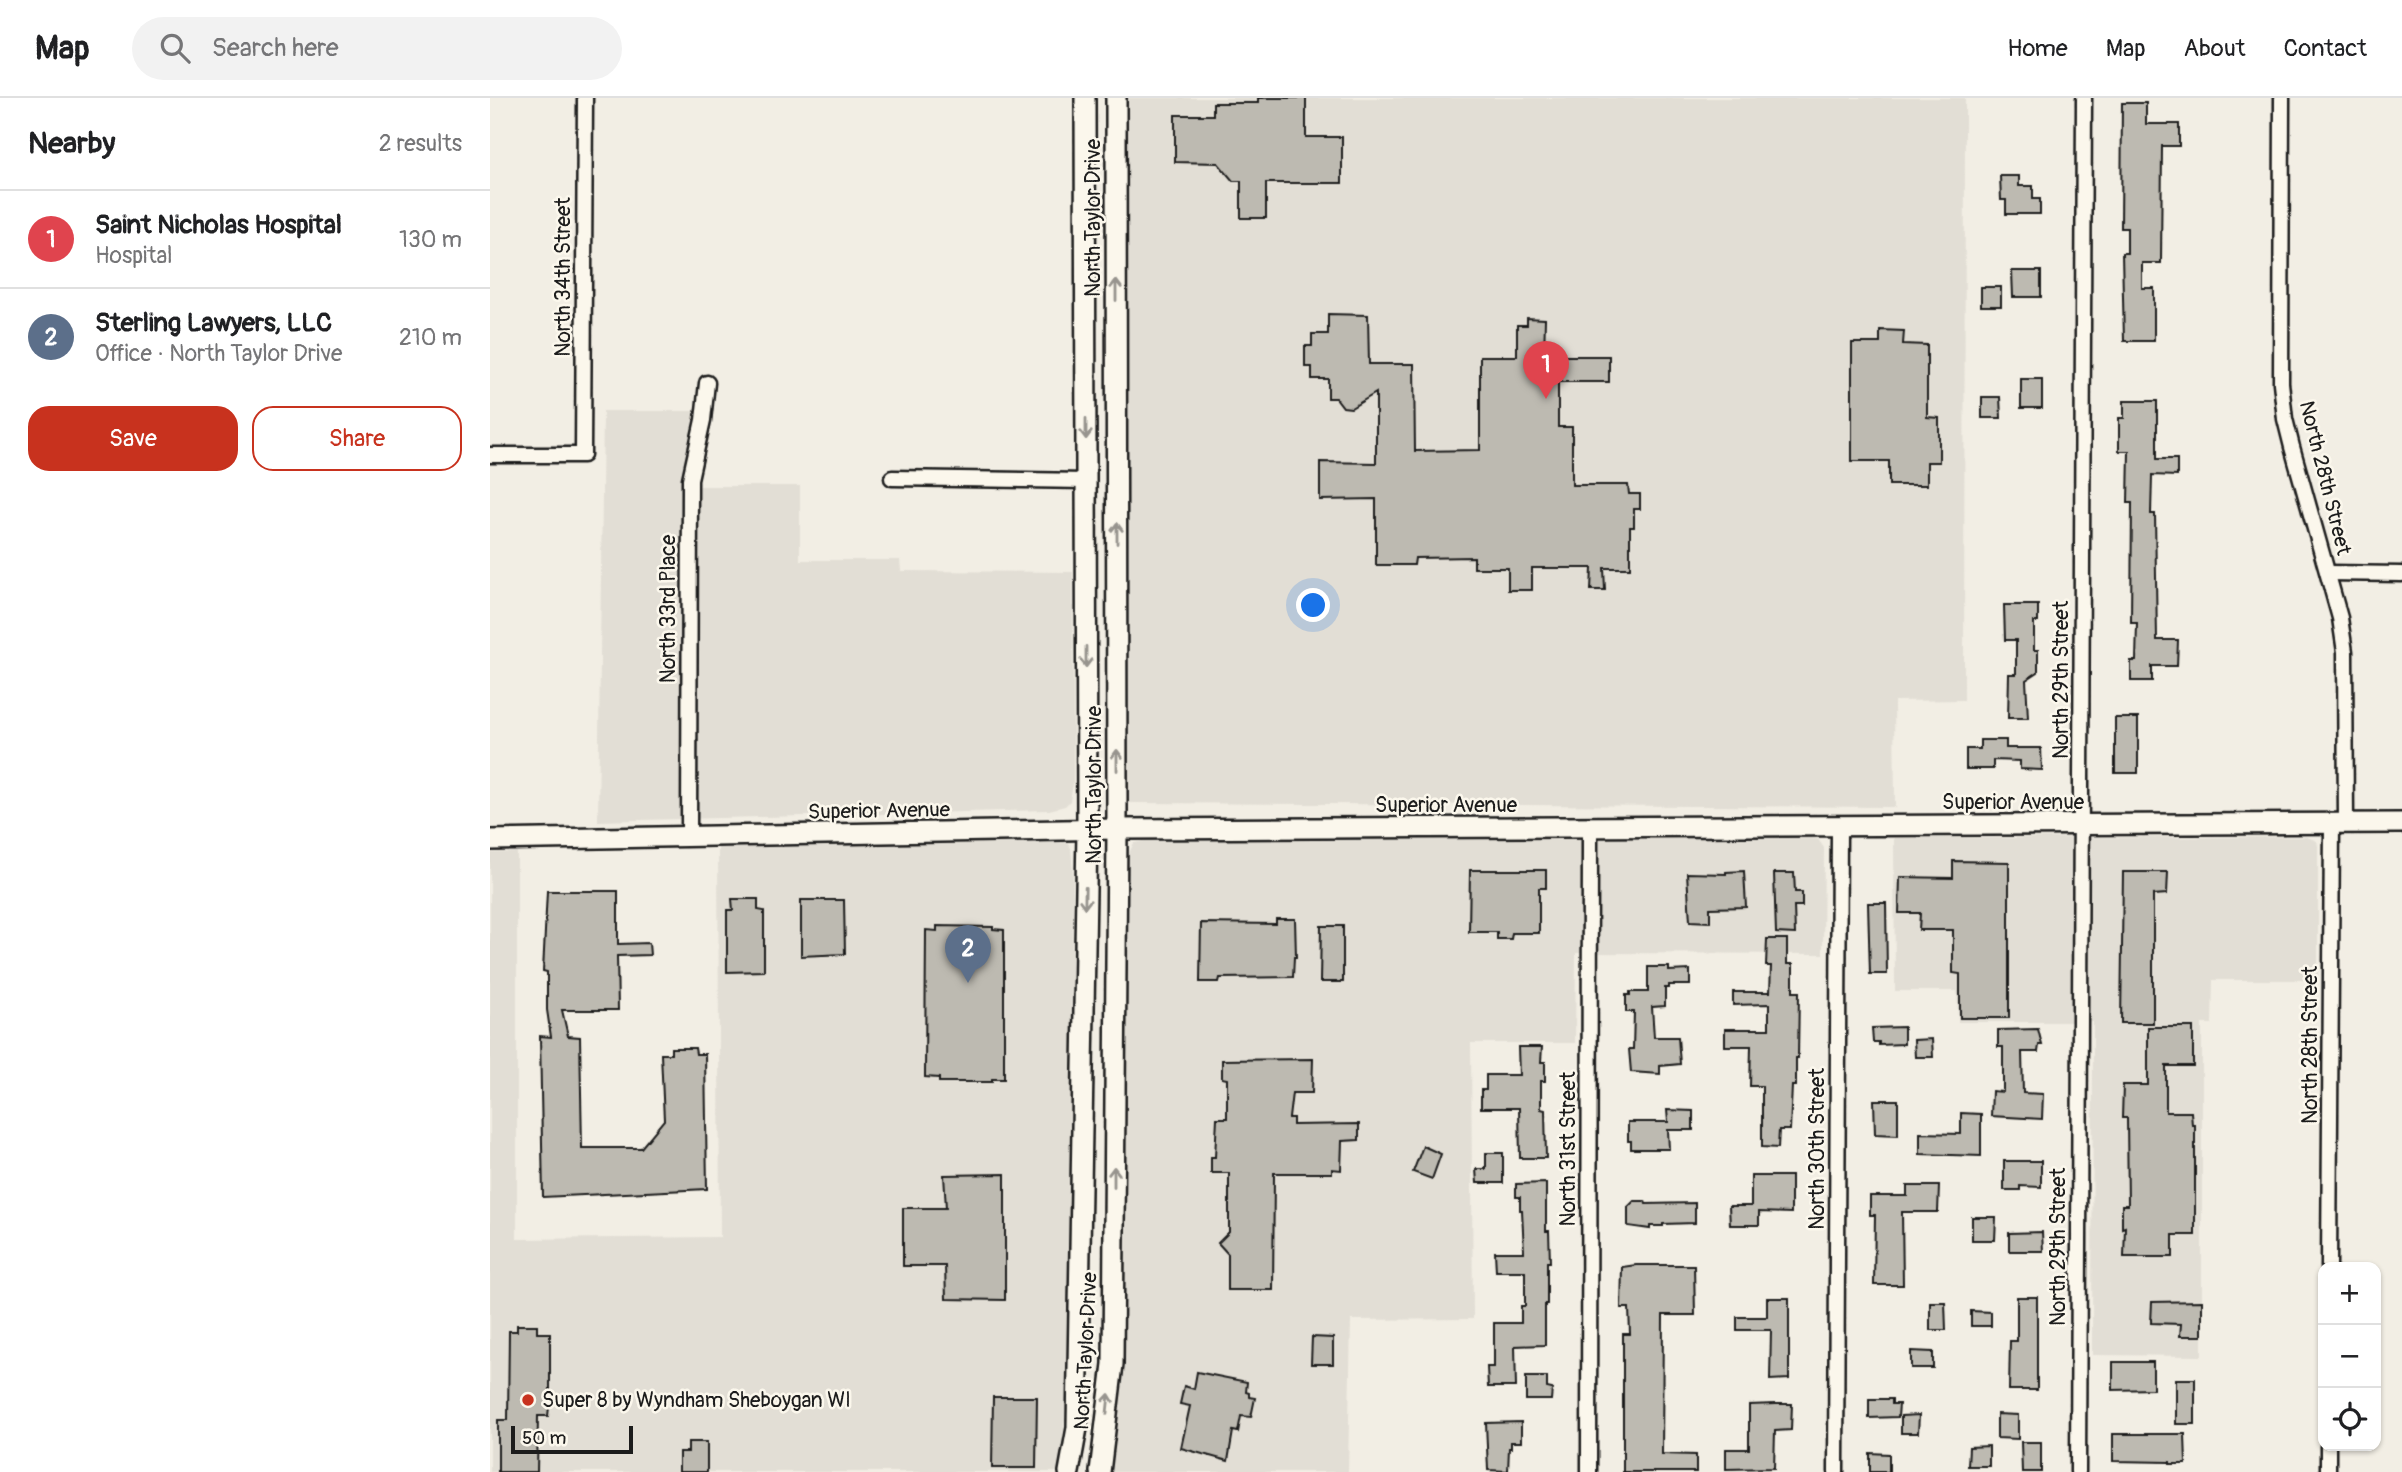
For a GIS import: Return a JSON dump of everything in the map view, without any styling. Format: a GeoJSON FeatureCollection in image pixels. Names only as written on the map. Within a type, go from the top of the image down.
{"type":"FeatureCollection","features":[{"type":"Feature","properties":{"kind":"main road","name":"North Taylor Drive"},"geometry":{"type":"LineString","coordinates":[[1069,1472],[1077,1428],[1087,830],[1085,98]]}},
{"type":"Feature","properties":{"kind":"main road","name":"North Taylor Drive"},"geometry":{"type":"LineString","coordinates":[[1100,1472],[1112,1364],[1117,829],[1116,98]]}},
{"type":"Feature","properties":{"kind":"main road","name":"Superior Avenue"},"geometry":{"type":"LineString","coordinates":[[490,840],[1117,829],[2402,823]]}},
{"type":"Feature","properties":{"kind":"street","name":"North 34th Street"},"geometry":{"type":"LineString","coordinates":[[490,455],[583,455],[585,98]]}},
{"type":"Feature","properties":{"kind":"street","name":"North 29th Street"},"geometry":{"type":"LineString","coordinates":[[2078,1472],[2084,98]]}},
{"type":"Feature","properties":{"kind":"street","name":"North 28th Street"},"geometry":{"type":"LineString","coordinates":[[2282,98],[2281,383],[2285,419],[2340,618],[2345,652],[2329,1262]]}},
{"type":"Feature","properties":{"kind":"street","name":"North 33rd Place"},"geometry":{"type":"LineString","coordinates":[[689,837],[690,479],[703,420],[707,383]]}},
{"type":"Feature","properties":{"kind":"street"},"geometry":{"type":"LineString","coordinates":[[892,478],[1086,481]]}},
{"type":"Feature","properties":{"kind":"street"},"geometry":{"type":"LineString","coordinates":[[2328,573],[2402,573]]}},
{"type":"Feature","properties":{"kind":"street","name":"North 30th Street"},"geometry":{"type":"LineString","coordinates":[[1836,1472],[1839,826]]}},
{"type":"Feature","properties":{"kind":"street","name":"North 31st Street"},"geometry":{"type":"LineString","coordinates":[[1589,1472],[1590,827]]}},
{"type":"Feature","properties":{"kind":"street"},"geometry":{"type":"LineString","coordinates":[[2328,1451],[2328,1472]]}},
{"type":"Feature","properties":{"kind":"shaded area"},"geometry":{"type":"Polygon","coordinates":[[[1127,98],[1965,98],[1964,700],[1894,701],[1895,807],[1128,803],[1127,98]]]}},
{"type":"Feature","properties":{"kind":"shaded area"},"geometry":{"type":"Polygon","coordinates":[[[603,411],[696,411],[681,486],[800,486],[800,560],[900,560],[901,571],[1073,572],[1073,784],[1070,801],[1065,806],[1049,810],[598,821],[603,411]]]}},
{"type":"Feature","properties":{"kind":"shaded area"},"geometry":{"type":"Polygon","coordinates":[[[2307,837],[2317,841],[2318,846],[2318,980],[2213,980],[2212,1024],[2202,1024],[2202,1356],[2092,1355],[2093,1022],[1958,1022],[1957,991],[1895,991],[1894,838],[2307,837]]]}},
{"type":"Feature","properties":{"kind":"shaded area"},"geometry":{"type":"Polygon","coordinates":[[[1057,839],[1068,843],[1071,848],[1073,873],[1070,1384],[1058,1472],[490,1472],[490,853],[517,852],[517,1239],[720,1237],[718,847],[1057,839]]]}},
{"type":"Feature","properties":{"kind":"shaded area"},"geometry":{"type":"Polygon","coordinates":[[[1818,839],[1824,848],[1823,954],[1576,953],[1575,1043],[1471,1043],[1473,1319],[1351,1320],[1348,1472],[1112,1472],[1123,1367],[1126,859],[1134,843],[1148,840],[1818,839]]]}},
{"type":"Feature","properties":{"kind":"building"},"geometry":{"type":"Polygon","coordinates":[[[1258,98],[1306,98],[1306,137],[1342,137],[1342,183],[1266,183],[1266,218],[1241,218],[1241,181],[1233,181],[1218,163],[1175,162],[1175,115],[1213,115],[1213,103],[1258,103],[1258,98]]]}},
{"type":"Feature","properties":{"kind":"building"},"geometry":{"type":"Polygon","coordinates":[[[2122,103],[2146,103],[2146,124],[2179,124],[2179,146],[2162,146],[2161,263],[2142,263],[2142,288],[2154,288],[2154,341],[2124,341],[2122,253],[2127,253],[2127,228],[2121,228],[2122,103]]]}},
{"type":"Feature","properties":{"kind":"building"},"geometry":{"type":"Polygon","coordinates":[[[2000,176],[2019,176],[2019,186],[2033,186],[2033,199],[2040,199],[2040,214],[2006,214],[2006,200],[2001,200],[2000,176]]]}},
{"type":"Feature","properties":{"kind":"building"},"geometry":{"type":"Polygon","coordinates":[[[2012,271],[2041,271],[2041,297],[2013,297],[2012,271]]]}},
{"type":"Feature","properties":{"kind":"building"},"geometry":{"type":"Polygon","coordinates":[[[1981,287],[2001,287],[2001,306],[1981,306],[1981,287]]]}},
{"type":"Feature","properties":{"kind":"building"},"geometry":{"type":"Polygon","coordinates":[[[1328,314],[1368,315],[1369,364],[1414,364],[1415,451],[1480,450],[1480,356],[1517,356],[1517,325],[1527,325],[1527,318],[1545,319],[1544,356],[1609,356],[1609,382],[1558,382],[1558,427],[1572,427],[1572,485],[1628,485],[1629,494],[1640,494],[1640,509],[1634,509],[1634,527],[1630,527],[1630,568],[1604,568],[1605,590],[1591,590],[1592,568],[1532,568],[1532,590],[1508,590],[1508,568],[1474,568],[1474,557],[1415,558],[1414,565],[1376,565],[1376,499],[1320,500],[1320,462],[1376,463],[1376,393],[1351,408],[1343,407],[1336,398],[1328,398],[1328,379],[1312,379],[1312,367],[1305,367],[1305,346],[1312,346],[1312,334],[1328,334],[1328,314]]]}},
{"type":"Feature","properties":{"kind":"building"},"geometry":{"type":"Polygon","coordinates":[[[1880,330],[1904,331],[1903,344],[1927,345],[1927,417],[1939,418],[1939,462],[1927,462],[1927,485],[1889,485],[1889,461],[1852,461],[1852,343],[1880,343],[1880,330]]]}},
{"type":"Feature","properties":{"kind":"building"},"geometry":{"type":"Polygon","coordinates":[[[2021,379],[2042,379],[2042,408],[2021,408],[2021,379]]]}},
{"type":"Feature","properties":{"kind":"building"},"geometry":{"type":"Polygon","coordinates":[[[1982,397],[2000,397],[2001,418],[1982,418],[1982,397]]]}},
{"type":"Feature","properties":{"kind":"building"},"geometry":{"type":"Polygon","coordinates":[[[2124,401],[2157,401],[2157,459],[2177,459],[2177,476],[2152,475],[2151,514],[2155,514],[2157,640],[2178,640],[2177,666],[2152,666],[2152,681],[2131,681],[2131,661],[2136,661],[2137,623],[2131,623],[2132,503],[2128,503],[2129,451],[2119,451],[2119,418],[2124,418],[2124,401]]]}},
{"type":"Feature","properties":{"kind":"building"},"geometry":{"type":"Polygon","coordinates":[[[2004,605],[2038,605],[2038,622],[2034,622],[2034,650],[2038,650],[2038,672],[2026,680],[2028,718],[2008,718],[2009,674],[2016,674],[2016,640],[2005,640],[2004,605]]]}},
{"type":"Feature","properties":{"kind":"building"},"geometry":{"type":"Polygon","coordinates":[[[2115,718],[2138,718],[2138,773],[2115,773],[2115,718]]]}},
{"type":"Feature","properties":{"kind":"building"},"geometry":{"type":"Polygon","coordinates":[[[1980,740],[2006,740],[2006,748],[2041,748],[2042,770],[2020,769],[2020,761],[1993,760],[1993,769],[1966,769],[1966,749],[1980,749],[1980,740]]]}},
{"type":"Feature","properties":{"kind":"building"},"geometry":{"type":"Polygon","coordinates":[[[1953,861],[2009,862],[2009,1018],[1960,1018],[1960,974],[1953,973],[1953,930],[1919,930],[1920,913],[1899,913],[1900,877],[1953,878],[1953,861]]]}},
{"type":"Feature","properties":{"kind":"building"},"geometry":{"type":"Polygon","coordinates":[[[1470,870],[1546,870],[1546,888],[1539,888],[1539,933],[1512,933],[1511,939],[1497,939],[1497,932],[1469,932],[1470,870]]]}},
{"type":"Feature","properties":{"kind":"building"},"geometry":{"type":"Polygon","coordinates":[[[1744,871],[1746,907],[1710,908],[1710,922],[1690,921],[1687,873],[1726,874],[1744,871]]]}},
{"type":"Feature","properties":{"kind":"building"},"geometry":{"type":"Polygon","coordinates":[[[2123,872],[2168,872],[2167,894],[2153,895],[2153,1023],[2121,1023],[2123,872]]]}},
{"type":"Feature","properties":{"kind":"building"},"geometry":{"type":"Polygon","coordinates":[[[1774,873],[1794,873],[1795,892],[1802,892],[1802,906],[1794,906],[1795,934],[1776,933],[1774,873]]]}},
{"type":"Feature","properties":{"kind":"building"},"geometry":{"type":"Polygon","coordinates":[[[547,891],[618,891],[618,944],[649,943],[650,955],[617,956],[618,1010],[562,1010],[568,1036],[580,1037],[582,1148],[641,1148],[664,1120],[661,1054],[671,1054],[671,1048],[695,1048],[696,1054],[705,1054],[707,1189],[543,1197],[540,1036],[551,1037],[547,1010],[547,972],[543,971],[547,891]]]}},
{"type":"Feature","properties":{"kind":"building"},"geometry":{"type":"Polygon","coordinates":[[[732,899],[758,899],[758,910],[764,911],[764,971],[727,972],[727,910],[733,910],[732,899]]]}},
{"type":"Feature","properties":{"kind":"building"},"geometry":{"type":"Polygon","coordinates":[[[801,900],[844,900],[845,954],[801,956],[801,900]]]}},
{"type":"Feature","properties":{"kind":"building"},"geometry":{"type":"Polygon","coordinates":[[[1868,903],[1886,903],[1887,974],[1870,974],[1868,903]]]}},
{"type":"Feature","properties":{"kind":"building"},"geometry":{"type":"Polygon","coordinates":[[[1276,919],[1295,919],[1296,957],[1293,977],[1220,978],[1219,982],[1200,982],[1201,923],[1276,924],[1276,919]]]}},
{"type":"Feature","properties":{"kind":"building"},"geometry":{"type":"Polygon","coordinates":[[[937,926],[993,927],[1004,930],[1004,1079],[992,1079],[992,1082],[939,1082],[939,1078],[925,1077],[926,930],[937,931],[937,926]]]}},
{"type":"Feature","properties":{"kind":"building"},"geometry":{"type":"Polygon","coordinates":[[[1321,926],[1343,926],[1343,982],[1320,982],[1321,926]]]}},
{"type":"Feature","properties":{"kind":"building"},"geometry":{"type":"Polygon","coordinates":[[[1767,939],[1787,939],[1787,964],[1793,964],[1793,992],[1799,992],[1796,1086],[1792,1086],[1790,1130],[1779,1130],[1778,1148],[1762,1147],[1762,1086],[1750,1086],[1751,1046],[1725,1046],[1725,1029],[1769,1029],[1769,1004],[1733,1005],[1733,992],[1770,992],[1771,966],[1766,966],[1767,939]]]}},
{"type":"Feature","properties":{"kind":"building"},"geometry":{"type":"Polygon","coordinates":[[[1648,967],[1669,967],[1669,971],[1690,970],[1690,985],[1669,985],[1669,988],[1665,988],[1665,1006],[1652,1007],[1654,1037],[1678,1037],[1680,1064],[1660,1066],[1660,1074],[1631,1072],[1629,1049],[1633,1049],[1634,1012],[1626,1012],[1626,995],[1630,995],[1630,992],[1648,992],[1648,967]]]}},
{"type":"Feature","properties":{"kind":"building"},"geometry":{"type":"Polygon","coordinates":[[[1904,1027],[1904,1044],[1879,1045],[1879,1042],[1873,1042],[1872,1028],[1904,1027]]]}},
{"type":"Feature","properties":{"kind":"building"},"geometry":{"type":"Polygon","coordinates":[[[2148,1027],[2193,1027],[2193,1066],[2166,1066],[2166,1112],[2191,1112],[2192,1125],[2195,1125],[2195,1235],[2173,1235],[2173,1257],[2124,1257],[2125,1227],[2122,1228],[2122,1205],[2128,1205],[2127,1118],[2122,1118],[2123,1085],[2148,1085],[2148,1027]]]}},
{"type":"Feature","properties":{"kind":"building"},"geometry":{"type":"Polygon","coordinates":[[[2038,1029],[2042,1045],[2039,1045],[2038,1052],[2022,1052],[2023,1093],[2043,1094],[2042,1119],[1991,1116],[1992,1091],[2003,1092],[2003,1047],[1998,1047],[1998,1030],[2038,1029]]]}},
{"type":"Feature","properties":{"kind":"building"},"geometry":{"type":"Polygon","coordinates":[[[1932,1039],[1933,1057],[1915,1057],[1914,1040],[1932,1039]]]}},
{"type":"Feature","properties":{"kind":"building"},"geometry":{"type":"Polygon","coordinates":[[[1518,1047],[1542,1047],[1541,1062],[1545,1062],[1545,1081],[1541,1081],[1541,1109],[1545,1110],[1546,1158],[1520,1158],[1519,1108],[1481,1108],[1481,1090],[1486,1090],[1486,1075],[1519,1075],[1518,1047]]]}},
{"type":"Feature","properties":{"kind":"building"},"geometry":{"type":"Polygon","coordinates":[[[1313,1059],[1312,1093],[1292,1093],[1289,1118],[1293,1118],[1293,1125],[1359,1124],[1359,1140],[1342,1141],[1341,1170],[1332,1169],[1332,1173],[1274,1173],[1273,1290],[1228,1290],[1228,1254],[1218,1243],[1229,1232],[1229,1173],[1211,1173],[1211,1157],[1215,1157],[1217,1118],[1227,1118],[1227,1079],[1222,1078],[1222,1060],[1313,1059]]]}},
{"type":"Feature","properties":{"kind":"building"},"geometry":{"type":"Polygon","coordinates":[[[1874,1100],[1898,1100],[1898,1135],[1875,1134],[1874,1100]]]}},
{"type":"Feature","properties":{"kind":"building"},"geometry":{"type":"Polygon","coordinates":[[[1667,1110],[1693,1111],[1693,1130],[1668,1130],[1669,1149],[1631,1149],[1628,1122],[1668,1122],[1667,1110]]]}},
{"type":"Feature","properties":{"kind":"building"},"geometry":{"type":"Polygon","coordinates":[[[1961,1113],[1981,1114],[1981,1156],[1920,1154],[1920,1133],[1961,1134],[1961,1113]]]}},
{"type":"Feature","properties":{"kind":"building"},"geometry":{"type":"Polygon","coordinates":[[[1423,1146],[1441,1154],[1432,1179],[1413,1172],[1423,1146]]]}},
{"type":"Feature","properties":{"kind":"building"},"geometry":{"type":"Polygon","coordinates":[[[1486,1153],[1503,1153],[1503,1183],[1477,1183],[1476,1169],[1486,1169],[1486,1153]]]}},
{"type":"Feature","properties":{"kind":"building"},"geometry":{"type":"Polygon","coordinates":[[[2004,1161],[2041,1161],[2041,1187],[2020,1186],[2020,1190],[2004,1190],[2004,1161]]]}},
{"type":"Feature","properties":{"kind":"building"},"geometry":{"type":"Polygon","coordinates":[[[1005,1174],[1005,1300],[946,1299],[945,1266],[903,1266],[903,1208],[946,1208],[944,1175],[1005,1174]]]}},
{"type":"Feature","properties":{"kind":"building"},"geometry":{"type":"Polygon","coordinates":[[[1751,1176],[1791,1176],[1791,1213],[1759,1212],[1759,1225],[1730,1225],[1729,1206],[1751,1206],[1751,1176]]]}},
{"type":"Feature","properties":{"kind":"building"},"geometry":{"type":"Polygon","coordinates":[[[1546,1183],[1546,1231],[1549,1231],[1550,1262],[1547,1262],[1545,1345],[1515,1346],[1516,1387],[1488,1387],[1487,1367],[1494,1367],[1494,1323],[1521,1323],[1521,1306],[1525,1306],[1525,1271],[1496,1271],[1495,1252],[1524,1252],[1522,1210],[1520,1197],[1516,1197],[1516,1184],[1546,1183]]]}},
{"type":"Feature","properties":{"kind":"building"},"geometry":{"type":"Polygon","coordinates":[[[1907,1186],[1939,1186],[1938,1212],[1902,1212],[1903,1285],[1874,1285],[1875,1215],[1870,1215],[1870,1196],[1907,1196],[1907,1186]]]}},
{"type":"Feature","properties":{"kind":"building"},"geometry":{"type":"Polygon","coordinates":[[[1634,1201],[1645,1201],[1646,1204],[1695,1203],[1695,1223],[1663,1224],[1650,1226],[1650,1229],[1628,1226],[1628,1207],[1634,1201]]]}},
{"type":"Feature","properties":{"kind":"building"},"geometry":{"type":"Polygon","coordinates":[[[1972,1217],[1996,1217],[1995,1240],[1972,1240],[1972,1217]]]}},
{"type":"Feature","properties":{"kind":"building"},"geometry":{"type":"Polygon","coordinates":[[[2042,1232],[2043,1251],[2009,1251],[2009,1233],[2042,1232]]]}},
{"type":"Feature","properties":{"kind":"building"},"geometry":{"type":"Polygon","coordinates":[[[1694,1265],[1695,1315],[1663,1315],[1662,1454],[1696,1455],[1696,1472],[1623,1472],[1623,1334],[1630,1334],[1629,1308],[1621,1308],[1622,1267],[1694,1265]]]}},
{"type":"Feature","properties":{"kind":"building"},"geometry":{"type":"Polygon","coordinates":[[[2017,1297],[2037,1297],[2037,1390],[2009,1390],[2010,1341],[2017,1341],[2017,1297]]]}},
{"type":"Feature","properties":{"kind":"building"},"geometry":{"type":"Polygon","coordinates":[[[1767,1298],[1789,1298],[1789,1379],[1770,1380],[1771,1330],[1737,1330],[1737,1317],[1767,1317],[1767,1298]]]}},
{"type":"Feature","properties":{"kind":"building"},"geometry":{"type":"Polygon","coordinates":[[[2202,1301],[2202,1336],[2180,1336],[2181,1324],[2151,1323],[2152,1302],[2202,1301]]]}},
{"type":"Feature","properties":{"kind":"building"},"geometry":{"type":"Polygon","coordinates":[[[1930,1302],[1945,1302],[1946,1330],[1930,1330],[1930,1302]]]}},
{"type":"Feature","properties":{"kind":"building"},"geometry":{"type":"Polygon","coordinates":[[[1971,1311],[1991,1312],[1991,1326],[1971,1326],[1971,1311]]]}},
{"type":"Feature","properties":{"kind":"building","name":"Super 8 by Wyndham Sheboygan WI"},"geometry":{"type":"Polygon","coordinates":[[[517,1325],[537,1325],[537,1333],[550,1333],[550,1398],[548,1416],[538,1416],[537,1472],[498,1472],[498,1420],[508,1420],[509,1331],[517,1331],[517,1325]]]}},
{"type":"Feature","properties":{"kind":"building"},"geometry":{"type":"Polygon","coordinates":[[[1312,1337],[1333,1338],[1333,1364],[1311,1364],[1312,1337]]]}},
{"type":"Feature","properties":{"kind":"building"},"geometry":{"type":"Polygon","coordinates":[[[1911,1351],[1933,1352],[1933,1368],[1911,1368],[1911,1351]]]}},
{"type":"Feature","properties":{"kind":"building"},"geometry":{"type":"Polygon","coordinates":[[[2113,1362],[2153,1362],[2153,1389],[2113,1390],[2113,1362]]]}},
{"type":"Feature","properties":{"kind":"building"},"geometry":{"type":"Polygon","coordinates":[[[1197,1372],[1247,1382],[1246,1392],[1249,1397],[1255,1398],[1251,1417],[1241,1416],[1238,1432],[1233,1431],[1228,1461],[1181,1448],[1190,1406],[1180,1404],[1184,1386],[1194,1389],[1197,1372]]]}},
{"type":"Feature","properties":{"kind":"building"},"geometry":{"type":"Polygon","coordinates":[[[1526,1377],[1547,1377],[1547,1388],[1552,1389],[1551,1400],[1526,1400],[1526,1377]]]}},
{"type":"Feature","properties":{"kind":"building"},"geometry":{"type":"Polygon","coordinates":[[[2176,1379],[2195,1379],[2195,1424],[2176,1424],[2176,1379]]]}},
{"type":"Feature","properties":{"kind":"building"},"geometry":{"type":"Polygon","coordinates":[[[993,1397],[1037,1397],[1036,1468],[992,1468],[993,1397]]]}},
{"type":"Feature","properties":{"kind":"building"},"geometry":{"type":"Polygon","coordinates":[[[1869,1399],[1892,1399],[1892,1404],[1899,1404],[1898,1417],[1869,1418],[1869,1399]]]}},
{"type":"Feature","properties":{"kind":"building"},"geometry":{"type":"Polygon","coordinates":[[[1792,1404],[1791,1430],[1775,1431],[1774,1468],[1726,1469],[1726,1449],[1749,1449],[1749,1405],[1792,1404]]]}},
{"type":"Feature","properties":{"kind":"building"},"geometry":{"type":"Polygon","coordinates":[[[1997,1414],[2018,1415],[2018,1439],[1997,1438],[1997,1414]]]}},
{"type":"Feature","properties":{"kind":"building"},"geometry":{"type":"Polygon","coordinates":[[[1919,1415],[1918,1433],[1901,1433],[1901,1416],[1919,1415]]]}},
{"type":"Feature","properties":{"kind":"building"},"geometry":{"type":"Polygon","coordinates":[[[1521,1422],[1521,1442],[1511,1442],[1508,1471],[1488,1470],[1486,1423],[1521,1422]]]}},
{"type":"Feature","properties":{"kind":"building"},"geometry":{"type":"Polygon","coordinates":[[[2113,1434],[2185,1434],[2186,1464],[2113,1461],[2113,1434]]]}},
{"type":"Feature","properties":{"kind":"building"},"geometry":{"type":"Polygon","coordinates":[[[688,1442],[707,1442],[707,1472],[679,1472],[679,1452],[688,1452],[688,1442]]]}},
{"type":"Feature","properties":{"kind":"building"},"geometry":{"type":"Polygon","coordinates":[[[2021,1442],[2041,1442],[2041,1472],[2022,1472],[2021,1442]]]}},
{"type":"Feature","properties":{"kind":"building"},"geometry":{"type":"Polygon","coordinates":[[[1989,1446],[1989,1466],[1968,1466],[1969,1447],[1989,1446]]]}},
{"type":"Feature","properties":{"kind":"building"},"geometry":{"type":"Polygon","coordinates":[[[1870,1453],[1889,1454],[1889,1472],[1870,1472],[1870,1453]]]}},
{"type":"Feature","properties":{"kind":"place","name":"Saint Nicholas Hospital"},"geometry":{"type":"Point","coordinates":[1546,399]}},
{"type":"Feature","properties":{"kind":"place","name":"Sterling Lawyers, LLC"},"geometry":{"type":"Point","coordinates":[968,983]}},
{"type":"Feature","properties":{"kind":"place","name":"Super 8 by Wyndham Sheboygan WI"},"geometry":{"type":"Point","coordinates":[528,1400]}}]}
